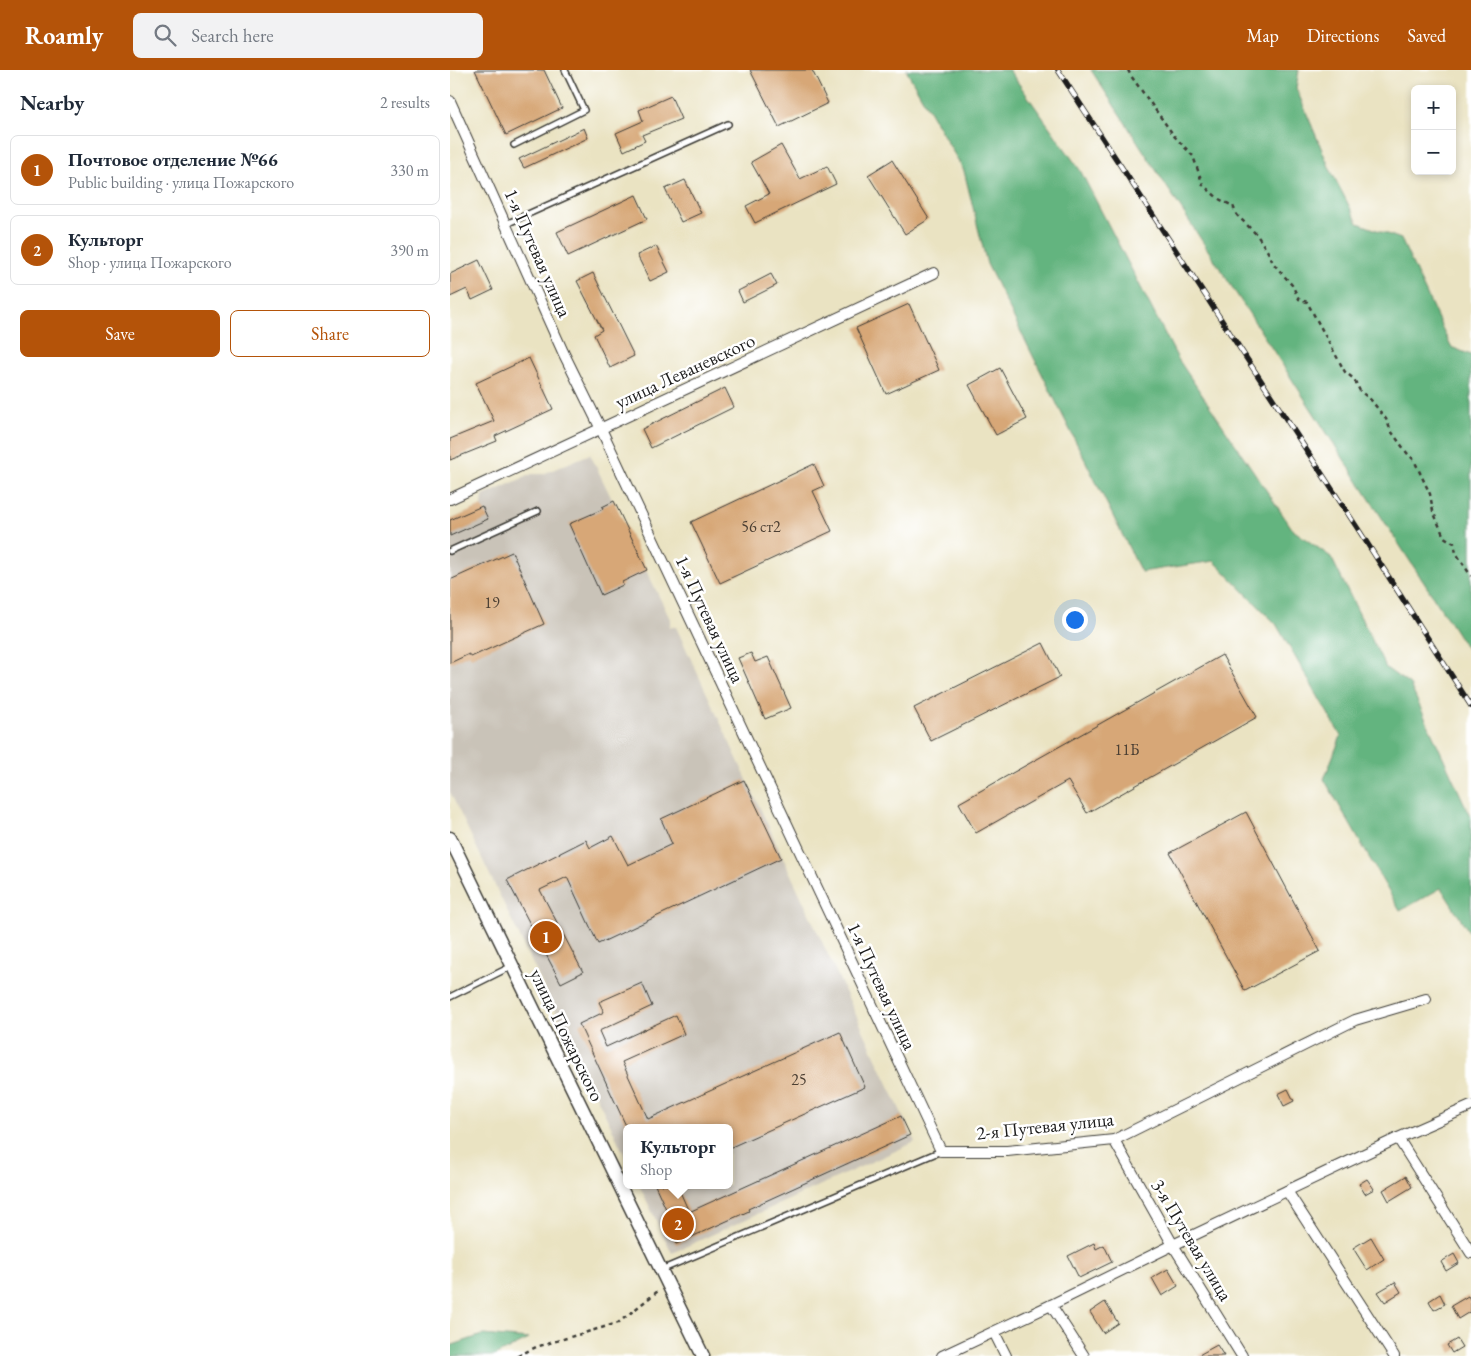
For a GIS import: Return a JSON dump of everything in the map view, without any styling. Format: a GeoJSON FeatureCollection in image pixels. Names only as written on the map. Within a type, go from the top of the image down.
{"type":"FeatureCollection","features":[{"type":"Feature","properties":{"kind":"street","name":"1-я Путевая улица"},"geometry":{"type":"LineString","coordinates":[[450,101],[563,352],[941,1151]]}},
{"type":"Feature","properties":{"kind":"street","name":"улица Леваневского"},"geometry":{"type":"LineString","coordinates":[[450,499],[601,430],[934,272]]}},
{"type":"Feature","properties":{"kind":"street","name":"улица Пожарского"},"geometry":{"type":"LineString","coordinates":[[450,838],[702,1356]]}},
{"type":"Feature","properties":{"kind":"street","name":"2-я Путевая улица"},"geometry":{"type":"LineString","coordinates":[[941,1151],[1007,1151],[1114,1140],[1355,1020],[1426,999]]}},
{"type":"Feature","properties":{"kind":"street"},"geometry":{"type":"LineString","coordinates":[[942,1356],[1051,1306],[1173,1245],[1398,1138],[1471,1106]]}},
{"type":"Feature","properties":{"kind":"street"},"geometry":{"type":"LineString","coordinates":[[1398,1138],[1471,1253]]}},
{"type":"Feature","properties":{"kind":"street","name":"3-я Путевая улица"},"geometry":{"type":"LineString","coordinates":[[1114,1140],[1173,1245],[1242,1356]]}},
{"type":"Feature","properties":{"kind":"street"},"geometry":{"type":"LineString","coordinates":[[1287,1191],[1394,1356]]}},
{"type":"Feature","properties":{"kind":"street"},"geometry":{"type":"LineString","coordinates":[[1051,1306],[1084,1356]]}},
{"type":"Feature","properties":{"kind":"street"},"geometry":{"type":"LineString","coordinates":[[994,1332],[1006,1356]]}},
{"type":"Feature","properties":{"kind":"lane"},"geometry":{"type":"LineString","coordinates":[[514,145],[584,110],[565,70]]}},
{"type":"Feature","properties":{"kind":"lane"},"geometry":{"type":"LineString","coordinates":[[506,224],[728,124]]}},
{"type":"Feature","properties":{"kind":"lane"},"geometry":{"type":"LineString","coordinates":[[450,551],[538,511]]}},
{"type":"Feature","properties":{"kind":"lane"},"geometry":{"type":"LineString","coordinates":[[450,997],[512,966]]}},
{"type":"Feature","properties":{"kind":"lane","name":"2-я Путевая улица"},"geometry":{"type":"LineString","coordinates":[[660,1270],[941,1151]]}},
{"type":"Feature","properties":{"kind":"path"},"geometry":{"type":"LineString","coordinates":[[1128,70],[1175,137],[1193,156],[1203,184],[1219,199],[1233,206],[1237,215],[1256,235],[1273,263],[1292,285],[1299,300],[1306,302],[1345,372],[1354,379],[1360,391],[1371,400],[1386,419],[1391,430],[1414,460],[1430,494],[1433,512],[1444,537],[1454,543],[1456,553],[1471,576]]}},
{"type":"Feature","properties":{"kind":"path"},"geometry":{"type":"LineString","coordinates":[[518,1356],[536,1348],[618,1323],[667,1283]]}},
{"type":"Feature","properties":{"kind":"shaded area"},"geometry":{"type":"Polygon","coordinates":[[[590,454],[670,619],[670,627],[676,627],[915,1142],[672,1253],[641,1189],[733,1189],[733,1124],[623,1124],[623,1152],[450,792],[450,520],[482,506],[483,496],[532,474],[543,474],[590,454]]]}},
{"type":"Feature","properties":{"kind":"green space"},"geometry":{"type":"Polygon","coordinates":[[[906,70],[1009,70],[1080,170],[1178,359],[1293,530],[1331,557],[1386,668],[1410,685],[1471,818],[1471,935],[1441,888],[1400,911],[1324,779],[1341,736],[1276,624],[1214,561],[1141,572],[987,264],[964,171],[906,70]]]}},
{"type":"Feature","properties":{"kind":"green space"},"geometry":{"type":"Polygon","coordinates":[[[1091,70],[1299,70],[1296,88],[1330,169],[1358,223],[1401,239],[1451,347],[1471,355],[1471,655],[1091,70]]]}},
{"type":"Feature","properties":{"kind":"green space"},"geometry":{"type":"Polygon","coordinates":[[[482,1335],[529,1339],[494,1356],[450,1356],[450,1346],[482,1335]]]}},
{"type":"Feature","properties":{"kind":"building"},"geometry":{"type":"Polygon","coordinates":[[[475,70],[544,70],[562,108],[506,135],[475,70]]]}},
{"type":"Feature","properties":{"kind":"building"},"geometry":{"type":"Polygon","coordinates":[[[750,70],[812,70],[828,103],[779,127],[750,70]]]}},
{"type":"Feature","properties":{"kind":"building"},"geometry":{"type":"Polygon","coordinates":[[[671,96],[681,119],[642,135],[645,141],[624,151],[616,133],[643,121],[639,110],[671,96]]]}},
{"type":"Feature","properties":{"kind":"building"},"geometry":{"type":"Polygon","coordinates":[[[584,128],[588,138],[524,168],[519,159],[584,128]]]}},
{"type":"Feature","properties":{"kind":"building"},"geometry":{"type":"Polygon","coordinates":[[[781,145],[800,179],[827,166],[836,184],[755,223],[746,206],[769,194],[751,162],[781,145]]]}},
{"type":"Feature","properties":{"kind":"building"},"geometry":{"type":"Polygon","coordinates":[[[892,160],[929,219],[905,234],[868,175],[892,160]]]}},
{"type":"Feature","properties":{"kind":"building"},"geometry":{"type":"Polygon","coordinates":[[[685,180],[701,213],[681,222],[665,189],[685,180]]]}},
{"type":"Feature","properties":{"kind":"building"},"geometry":{"type":"Polygon","coordinates":[[[636,195],[647,219],[568,256],[557,232],[636,195]]]}},
{"type":"Feature","properties":{"kind":"building"},"geometry":{"type":"Polygon","coordinates":[[[656,246],[669,272],[650,281],[637,255],[656,246]]]}},
{"type":"Feature","properties":{"kind":"building"},"geometry":{"type":"Polygon","coordinates":[[[479,260],[493,290],[472,300],[467,289],[450,297],[450,274],[479,260]]]}},
{"type":"Feature","properties":{"kind":"building"},"geometry":{"type":"Polygon","coordinates":[[[593,273],[634,356],[610,368],[594,335],[602,330],[577,281],[593,273]]]}},
{"type":"Feature","properties":{"kind":"building"},"geometry":{"type":"Polygon","coordinates":[[[771,274],[777,285],[743,302],[738,291],[771,274]]]}},
{"type":"Feature","properties":{"kind":"building"},"geometry":{"type":"Polygon","coordinates":[[[909,304],[939,370],[886,394],[856,328],[909,304]]]}},
{"type":"Feature","properties":{"kind":"building"},"geometry":{"type":"Polygon","coordinates":[[[529,358],[553,409],[495,436],[497,441],[450,460],[450,439],[494,421],[476,383],[529,358]]]}},
{"type":"Feature","properties":{"kind":"building"},"geometry":{"type":"Polygon","coordinates":[[[1000,368],[1027,419],[996,435],[969,385],[1000,368]]]}},
{"type":"Feature","properties":{"kind":"building"},"geometry":{"type":"Polygon","coordinates":[[[725,388],[734,407],[651,448],[642,429],[725,388]]]}},
{"type":"Feature","properties":{"kind":"building"},"geometry":{"type":"Polygon","coordinates":[[[814,464],[824,486],[813,491],[832,531],[720,583],[691,522],[814,464]]]}},
{"type":"Feature","properties":{"kind":"building"},"geometry":{"type":"Polygon","coordinates":[[[614,501],[647,570],[622,582],[623,585],[601,595],[569,524],[603,509],[602,507],[614,501]]]}},
{"type":"Feature","properties":{"kind":"building"},"geometry":{"type":"Polygon","coordinates":[[[482,506],[488,519],[450,536],[450,520],[482,506]]]}},
{"type":"Feature","properties":{"kind":"building"},"geometry":{"type":"Polygon","coordinates":[[[512,552],[544,624],[471,657],[469,654],[450,663],[450,580],[512,552]]]}},
{"type":"Feature","properties":{"kind":"building"},"geometry":{"type":"Polygon","coordinates":[[[1043,643],[1060,677],[931,741],[914,708],[1043,643]]]}},
{"type":"Feature","properties":{"kind":"building"},"geometry":{"type":"Polygon","coordinates":[[[751,653],[755,662],[768,657],[791,708],[765,719],[738,658],[751,653]]]}},
{"type":"Feature","properties":{"kind":"building"},"geometry":{"type":"Polygon","coordinates":[[[1222,655],[1257,717],[1087,813],[1068,781],[976,833],[959,803],[1222,655]]]}},
{"type":"Feature","properties":{"kind":"building"},"geometry":{"type":"Polygon","coordinates":[[[744,780],[781,858],[598,944],[567,877],[540,890],[583,972],[561,983],[507,880],[586,840],[590,848],[613,836],[628,865],[672,844],[661,819],[744,780]]]}},
{"type":"Feature","properties":{"kind":"building"},"geometry":{"type":"Polygon","coordinates":[[[1246,812],[1320,951],[1245,991],[1170,853],[1246,812]]]}},
{"type":"Feature","properties":{"kind":"building"},"geometry":{"type":"Polygon","coordinates":[[[642,983],[652,1006],[599,1031],[606,1047],[676,1015],[684,1034],[622,1062],[648,1119],[840,1032],[865,1087],[733,1146],[733,1124],[625,1124],[579,1024],[604,1012],[599,1002],[642,983]]]}},
{"type":"Feature","properties":{"kind":"building"},"geometry":{"type":"Polygon","coordinates":[[[1288,1089],[1294,1101],[1284,1106],[1278,1094],[1288,1089]]]}},
{"type":"Feature","properties":{"kind":"building"},"geometry":{"type":"Polygon","coordinates":[[[901,1116],[910,1135],[676,1244],[666,1222],[671,1220],[657,1189],[679,1189],[689,1212],[901,1116]]]}},
{"type":"Feature","properties":{"kind":"building"},"geometry":{"type":"Polygon","coordinates":[[[1406,1176],[1412,1187],[1389,1201],[1383,1190],[1406,1176]]]}},
{"type":"Feature","properties":{"kind":"building"},"geometry":{"type":"Polygon","coordinates":[[[1367,1179],[1374,1189],[1365,1194],[1359,1184],[1367,1179]]]}},
{"type":"Feature","properties":{"kind":"building"},"geometry":{"type":"Polygon","coordinates":[[[1371,1237],[1384,1259],[1367,1270],[1353,1248],[1371,1237]]]}},
{"type":"Feature","properties":{"kind":"building"},"geometry":{"type":"Polygon","coordinates":[[[1094,1243],[1096,1249],[1104,1245],[1112,1262],[1079,1278],[1068,1256],[1094,1243]]]}},
{"type":"Feature","properties":{"kind":"building"},"geometry":{"type":"Polygon","coordinates":[[[1454,1254],[1459,1263],[1446,1271],[1441,1262],[1454,1254]]]}},
{"type":"Feature","properties":{"kind":"building"},"geometry":{"type":"Polygon","coordinates":[[[1168,1269],[1178,1286],[1162,1296],[1152,1278],[1168,1269]]]}},
{"type":"Feature","properties":{"kind":"building"},"geometry":{"type":"Polygon","coordinates":[[[1395,1282],[1401,1292],[1385,1302],[1378,1292],[1395,1282]]]}},
{"type":"Feature","properties":{"kind":"building"},"geometry":{"type":"Polygon","coordinates":[[[1440,1294],[1445,1304],[1434,1310],[1429,1301],[1440,1294]]]}},
{"type":"Feature","properties":{"kind":"building"},"geometry":{"type":"Polygon","coordinates":[[[1468,1296],[1471,1301],[1471,1311],[1458,1319],[1451,1306],[1468,1296]]]}},
{"type":"Feature","properties":{"kind":"building"},"geometry":{"type":"Polygon","coordinates":[[[1105,1302],[1118,1323],[1103,1333],[1090,1312],[1105,1302]]]}},
{"type":"Feature","properties":{"kind":"building"},"geometry":{"type":"Polygon","coordinates":[[[1457,1339],[1462,1347],[1452,1353],[1447,1345],[1457,1339]]]}},
{"type":"Feature","properties":{"kind":"building"},"geometry":{"type":"Polygon","coordinates":[[[1217,1345],[1224,1356],[1197,1356],[1217,1345]]]}},
{"type":"Feature","properties":{"kind":"railway"},"geometry":{"type":"LineString","coordinates":[[1058,70],[1360,532],[1471,706]]}},
{"type":"Feature","properties":{"kind":"place","name":"Почтовое отделение №66"},"geometry":{"type":"Point","coordinates":[546,937]}},
{"type":"Feature","properties":{"kind":"place","name":"Культорг"},"geometry":{"type":"Point","coordinates":[678,1224]}}]}
